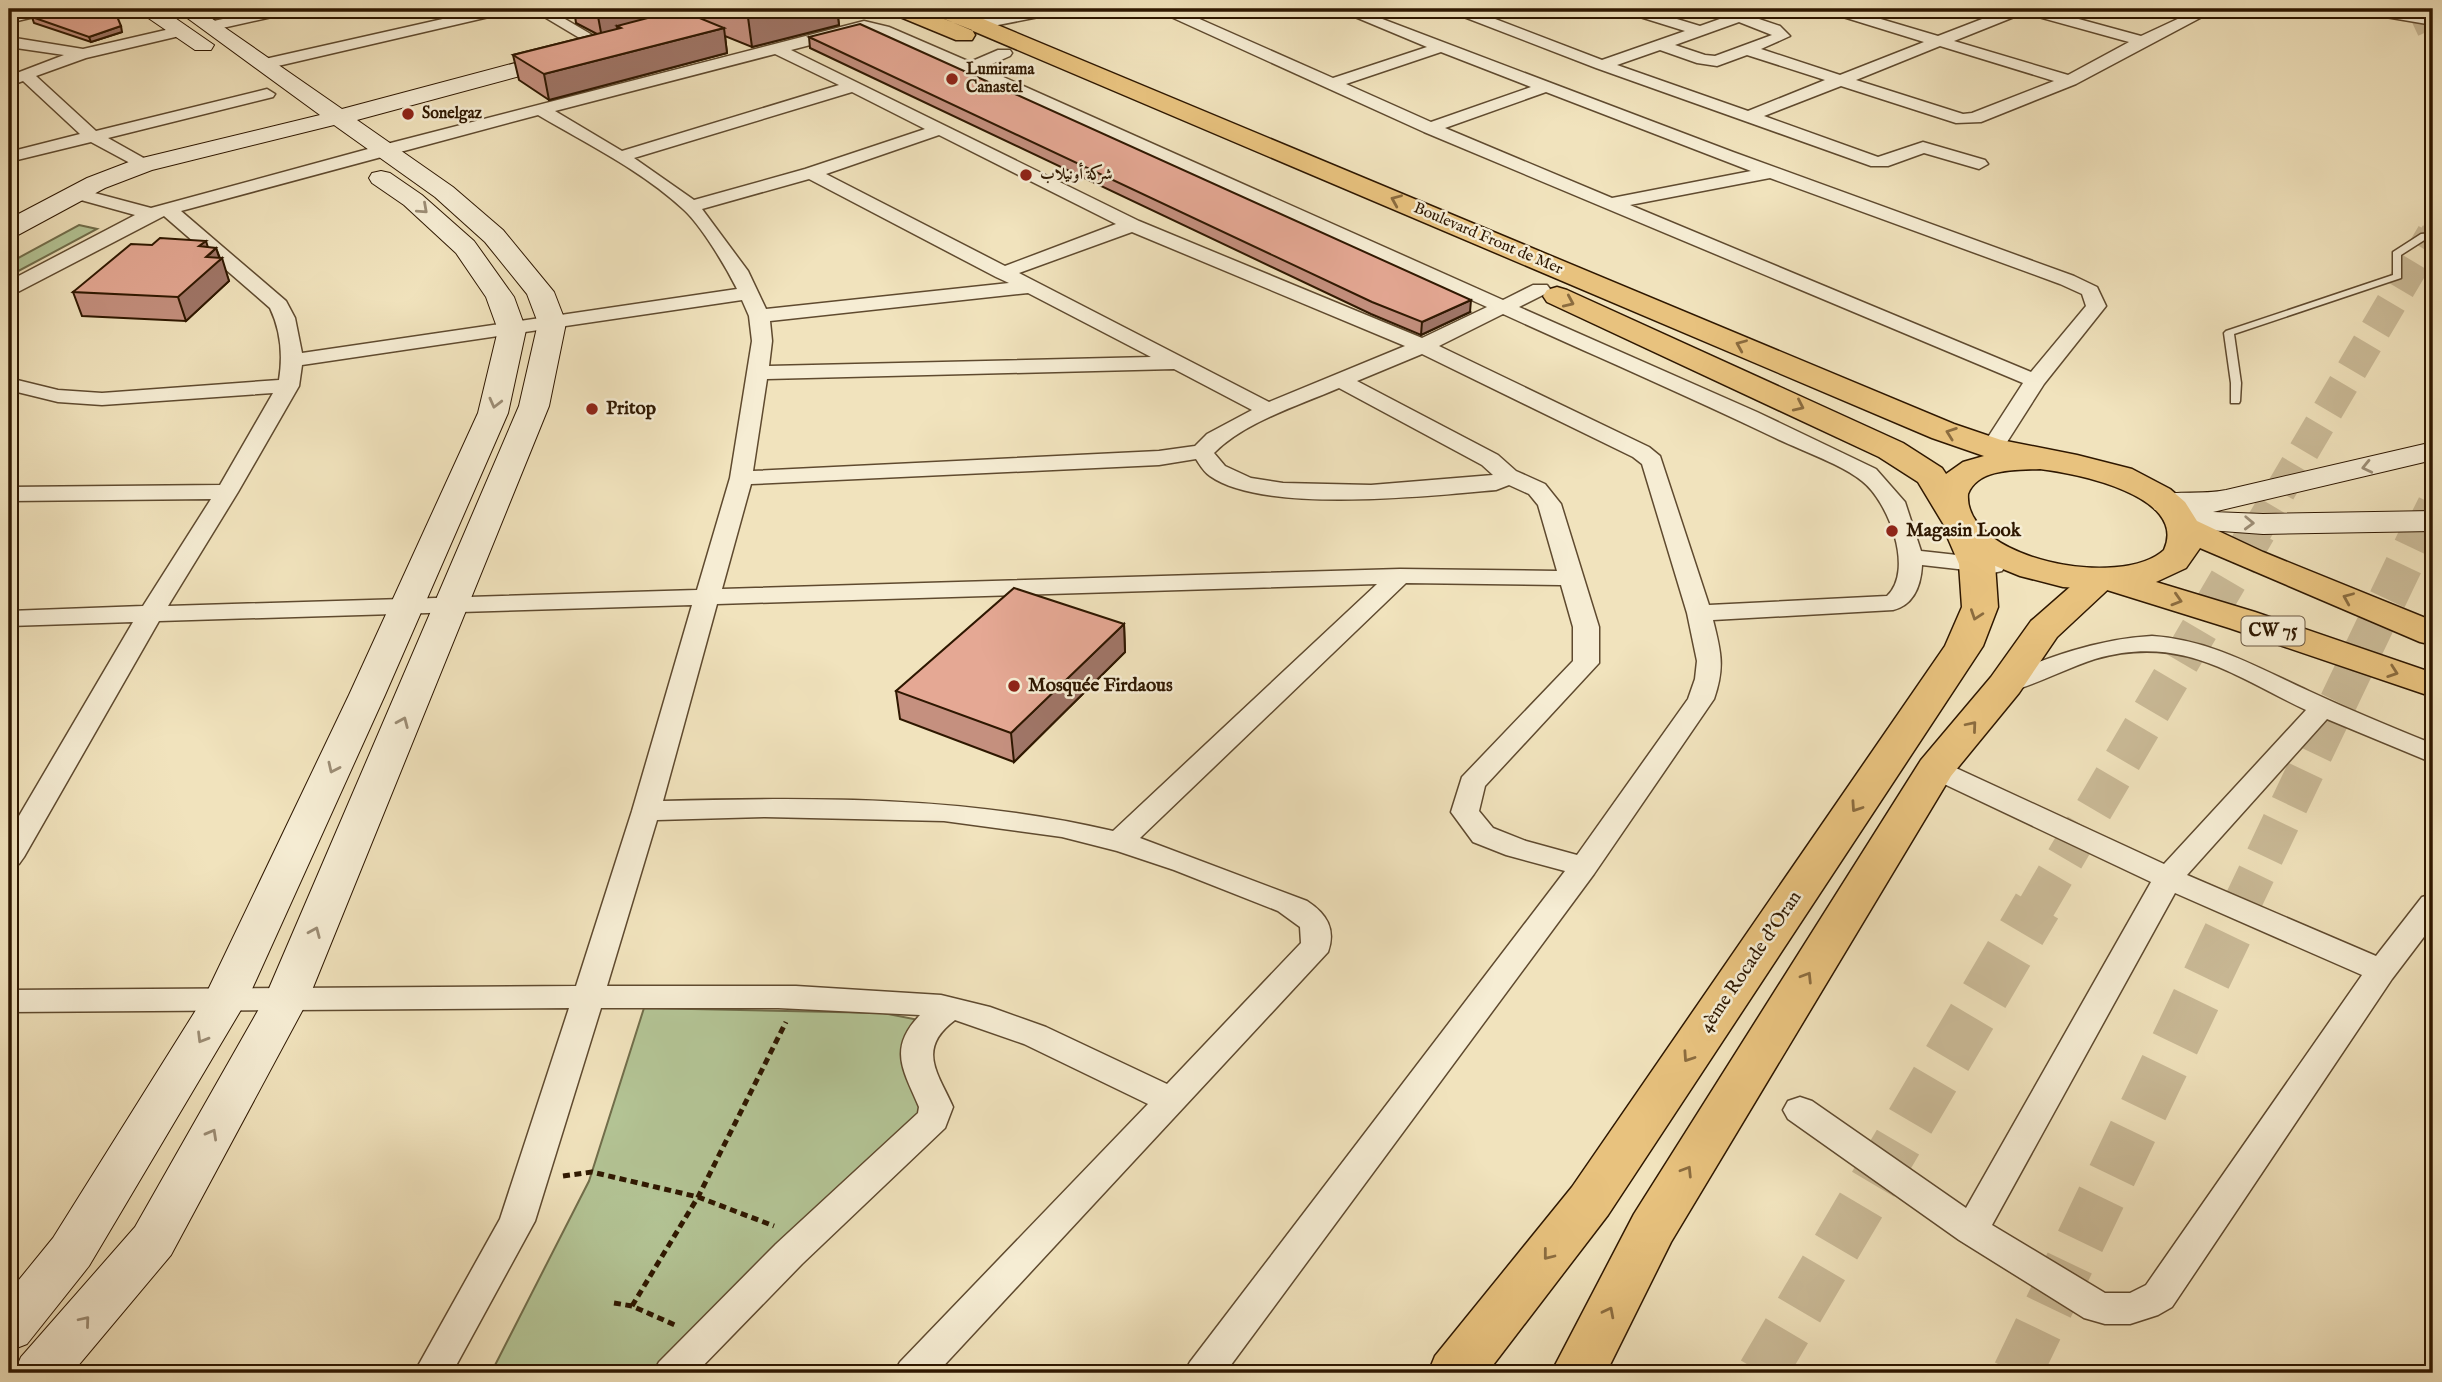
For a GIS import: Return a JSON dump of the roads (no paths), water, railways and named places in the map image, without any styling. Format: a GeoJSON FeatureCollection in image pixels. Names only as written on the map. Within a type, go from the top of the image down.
{"type":"FeatureCollection","features":[{"type":"Feature","properties":{"kind":"main road"},"geometry":{"type":"LineString","coordinates":[[148,9],[267,94],[325,121]]}},
{"type":"Feature","properties":{"kind":"main road"},"geometry":{"type":"LineString","coordinates":[[9,1329],[71,1252],[226,998],[493,413],[512,330],[500,297],[465,247],[413,200],[370,155],[325,121],[265,64],[185,9]]}},
{"type":"Feature","properties":{"kind":"main road"},"geometry":{"type":"LineString","coordinates":[[901,9],[1286,173],[1891,450],[1930,475],[1962,532],[1996,554],[2049,573],[2105,581],[2149,573],[2173,562],[2184,546],[2177,517]]}},
{"type":"Feature","properties":{"kind":"main road","name":"Boulevard Front de Mer"},"geometry":{"type":"LineString","coordinates":[[941,9],[980,17],[1943,431],[1992,448],[2040,459]]}},
{"type":"Feature","properties":{"kind":"main road"},"geometry":{"type":"LineString","coordinates":[[9,229],[76,193],[143,165],[325,121],[629,39]]}},
{"type":"Feature","properties":{"kind":"main road"},"geometry":{"type":"LineString","coordinates":[[40,1373],[153,1241],[286,1000],[534,406],[552,323],[540,292],[494,236],[444,191],[370,155]]}},
{"type":"Feature","properties":{"kind":"main road"},"geometry":{"type":"LineString","coordinates":[[2177,517],[2204,504],[2433,451]]}},
{"type":"Feature","properties":{"kind":"main road"},"geometry":{"type":"LineString","coordinates":[[1962,532],[1952,489],[1964,475],[1983,466],[2009,460],[2040,459],[2077,464],[2114,474],[2147,489],[2177,517],[2251,558],[2433,634]]}},
{"type":"Feature","properties":{"kind":"main road"},"geometry":{"type":"LineString","coordinates":[[2177,517],[2263,524],[2433,521]]}},
{"type":"Feature","properties":{"kind":"main road","name":"4ème Rocade d'Oran"},"geometry":{"type":"LineString","coordinates":[[1455,1373],[1590,1201],[1964,646],[1980,607],[1962,532]]}},
{"type":"Feature","properties":{"kind":"main road"},"geometry":{"type":"LineString","coordinates":[[1578,1373],[1652,1229],[1935,769],[2005,685],[2043,628],[2105,581]]}},
{"type":"Feature","properties":{"kind":"main road","name":"CW 75"},"geometry":{"type":"LineString","coordinates":[[2105,581],[2242,620],[2433,686]]}},
{"type":"Feature","properties":{"kind":"street"},"geometry":{"type":"LineString","coordinates":[[9,19],[50,9]]}},
{"type":"Feature","properties":{"kind":"street"},"geometry":{"type":"LineString","coordinates":[[209,26],[290,9]]}},
{"type":"Feature","properties":{"kind":"street"},"geometry":{"type":"LineString","coordinates":[[265,64],[506,9]]}},
{"type":"Feature","properties":{"kind":"street"},"geometry":{"type":"LineString","coordinates":[[538,9],[603,46]]}},
{"type":"Feature","properties":{"kind":"street"},"geometry":{"type":"LineString","coordinates":[[980,17],[1007,19],[1059,9]]}},
{"type":"Feature","properties":{"kind":"street"},"geometry":{"type":"LineString","coordinates":[[1165,9],[1430,128],[2035,381]]}},
{"type":"Feature","properties":{"kind":"street"},"geometry":{"type":"LineString","coordinates":[[1343,9],[2067,280],[2090,291],[2096,306],[2035,381],[1992,448]]}},
{"type":"Feature","properties":{"kind":"street"},"geometry":{"type":"LineString","coordinates":[[1456,9],[1602,65],[1877,162],[1888,161],[1923,147],[1979,164]]}},
{"type":"Feature","properties":{"kind":"street"},"geometry":{"type":"LineString","coordinates":[[1629,9],[1702,31]]}},
{"type":"Feature","properties":{"kind":"street"},"geometry":{"type":"LineString","coordinates":[[1602,65],[1764,9]]}},
{"type":"Feature","properties":{"kind":"street"},"geometry":{"type":"LineString","coordinates":[[1832,9],[2070,81]]}},
{"type":"Feature","properties":{"kind":"street"},"geometry":{"type":"LineString","coordinates":[[1747,117],[2023,9],[2142,41]]}},
{"type":"Feature","properties":{"kind":"street"},"geometry":{"type":"LineString","coordinates":[[1748,50],[1962,119],[1986,116],[2070,81],[2142,41],[2210,9]]}},
{"type":"Feature","properties":{"kind":"street"},"geometry":{"type":"LineString","coordinates":[[2362,9],[2433,21]]}},
{"type":"Feature","properties":{"kind":"street"},"geometry":{"type":"LineString","coordinates":[[1662,45],[1710,61],[1782,36],[1775,29],[1738,17]]}},
{"type":"Feature","properties":{"kind":"street"},"geometry":{"type":"LineString","coordinates":[[9,289],[159,212],[864,26],[884,30],[1192,166],[1500,308],[1749,417],[1868,474],[1882,485],[1897,503],[1910,557],[1910,573],[1902,597],[1893,603],[1699,613]]}},
{"type":"Feature","properties":{"kind":"street"},"geometry":{"type":"LineString","coordinates":[[16,77],[81,54],[183,32]]}},
{"type":"Feature","properties":{"kind":"street"},"geometry":{"type":"LineString","coordinates":[[9,42],[81,54]]}},
{"type":"Feature","properties":{"kind":"street"},"geometry":{"type":"LineString","coordinates":[[727,45],[750,55]]}},
{"type":"Feature","properties":{"kind":"street"},"geometry":{"type":"LineString","coordinates":[[1332,84],[1441,47]]}},
{"type":"Feature","properties":{"kind":"street"},"geometry":{"type":"LineString","coordinates":[[778,48],[851,87],[1132,225],[1423,346],[1648,456],[1652,461],[1699,613],[1710,661],[1708,679],[1701,699],[1584,867],[1203,1373]]}},
{"type":"Feature","properties":{"kind":"street"},"geometry":{"type":"LineString","coordinates":[[968,69],[1004,53]]}},
{"type":"Feature","properties":{"kind":"street"},"geometry":{"type":"LineString","coordinates":[[16,77],[92,136],[143,165]]}},
{"type":"Feature","properties":{"kind":"street"},"geometry":{"type":"LineString","coordinates":[[1430,128],[1545,86]]}},
{"type":"Feature","properties":{"kind":"street"},"geometry":{"type":"LineString","coordinates":[[620,157],[851,87]]}},
{"type":"Feature","properties":{"kind":"street"},"geometry":{"type":"LineString","coordinates":[[9,157],[267,94]]}},
{"type":"Feature","properties":{"kind":"street"},"geometry":{"type":"LineString","coordinates":[[433,1373],[517,1221],[531,1181],[646,811],[741,478],[762,341],[754,305],[731,261],[691,206],[649,174],[541,110]]}},
{"type":"Feature","properties":{"kind":"street"},"geometry":{"type":"LineString","coordinates":[[691,206],[811,173],[941,129]]}},
{"type":"Feature","properties":{"kind":"street"},"geometry":{"type":"LineString","coordinates":[[1613,203],[1774,172]]}},
{"type":"Feature","properties":{"kind":"street"},"geometry":{"type":"LineString","coordinates":[[811,173],[1268,410]]}},
{"type":"Feature","properties":{"kind":"street"},"geometry":{"type":"LineString","coordinates":[[9,857],[151,612],[227,492],[288,386],[293,360],[285,318],[279,304],[159,212],[76,193]]}},
{"type":"Feature","properties":{"kind":"street"},"geometry":{"type":"LineString","coordinates":[[1003,273],[1132,225]]}},
{"type":"Feature","properties":{"kind":"street"},"geometry":{"type":"LineString","coordinates":[[293,360],[552,323],[754,305],[1031,288]]}},
{"type":"Feature","properties":{"kind":"street"},"geometry":{"type":"LineString","coordinates":[[741,478],[1159,458],[1202,452],[1215,439],[1268,410],[1423,346],[1541,289]]}},
{"type":"Feature","properties":{"kind":"street"},"geometry":{"type":"LineString","coordinates":[[757,373],[1175,363]]}},
{"type":"Feature","properties":{"kind":"street"},"geometry":{"type":"LineString","coordinates":[[1339,380],[1490,460],[1508,476],[1537,489],[1549,504],[1586,627],[1586,663],[1472,783],[1465,811],[1483,835],[1516,848],[1584,867]]}},
{"type":"Feature","properties":{"kind":"street"},"geometry":{"type":"LineString","coordinates":[[9,384],[58,396],[102,399],[288,386]]}},
{"type":"Feature","properties":{"kind":"street"},"geometry":{"type":"LineString","coordinates":[[1202,452],[1207,465],[1223,477],[1258,487],[1297,491],[1341,493],[1475,485],[1496,482],[1508,476]]}},
{"type":"Feature","properties":{"kind":"street"},"geometry":{"type":"LineString","coordinates":[[9,494],[227,492]]}},
{"type":"Feature","properties":{"kind":"street"},"geometry":{"type":"LineString","coordinates":[[1910,557],[1962,532]]}},
{"type":"Feature","properties":{"kind":"street"},"geometry":{"type":"LineString","coordinates":[[9,618],[1400,576],[1571,578]]}},
{"type":"Feature","properties":{"kind":"street"},"geometry":{"type":"LineString","coordinates":[[1119,842],[1400,576]]}},
{"type":"Feature","properties":{"kind":"street"},"geometry":{"type":"LineString","coordinates":[[2005,685],[2061,661],[2109,648],[2138,644],[2173,645],[2211,655],[2433,754]]}},
{"type":"Feature","properties":{"kind":"street"},"geometry":{"type":"LineString","coordinates":[[1971,1230],[2168,878],[2323,707]]}},
{"type":"Feature","properties":{"kind":"street"},"geometry":{"type":"LineString","coordinates":[[1935,769],[2168,878],[2381,971]]}},
{"type":"Feature","properties":{"kind":"street"},"geometry":{"type":"LineString","coordinates":[[646,811],[818,807],[936,810],[1060,829],[1119,842],[1163,856],[1289,904],[1304,912],[1318,930],[1313,951],[913,1373]]}},
{"type":"Feature","properties":{"kind":"street"},"geometry":{"type":"LineString","coordinates":[[1800,1110],[1971,1230],[2096,1307],[2115,1310],[2141,1307],[2160,1296],[2381,971],[2433,904]]}},
{"type":"Feature","properties":{"kind":"street"},"geometry":{"type":"LineString","coordinates":[[9,1001],[798,996],[951,1008],[1010,1027],[1171,1101]]}},
{"type":"Feature","properties":{"kind":"street"},"geometry":{"type":"LineString","coordinates":[[672,1373],[789,1254],[933,1119],[936,1107],[921,1078],[917,1061],[918,1041],[934,1017],[951,1008]]}},
{"type":"Feature","properties":{"kind":"lane"},"geometry":{"type":"LineString","coordinates":[[2235,401],[2236,383],[2229,333],[2398,276],[2396,254],[2424,236],[2433,236]]}},
{"type":"Feature","properties":{"kind":"tunnel"},"geometry":{"type":"LineString","coordinates":[[2419,9],[2433,39]]}},
{"type":"Feature","properties":{"kind":"tunnel"},"geometry":{"type":"LineString","coordinates":[[2256,532],[2432,234]]}},
{"type":"Feature","properties":{"kind":"tunnel"},"geometry":{"type":"LineString","coordinates":[[2419,532],[2433,504]]}},
{"type":"Feature","properties":{"kind":"tunnel"},"geometry":{"type":"LineString","coordinates":[[2036,908],[2257,531]]}},
{"type":"Feature","properties":{"kind":"tunnel"},"geometry":{"type":"LineString","coordinates":[[2240,908],[2420,531]]}},
{"type":"Feature","properties":{"kind":"tunnel"},"geometry":{"type":"LineString","coordinates":[[1762,1373],[2037,906]]}},
{"type":"Feature","properties":{"kind":"tunnel"},"geometry":{"type":"LineString","coordinates":[[2017,1373],[2241,906]]}},
{"type":"Feature","properties":{"kind":"place","name":"Lumirama Canastel"},"geometry":{"type":"Point","coordinates":[952,79]}},
{"type":"Feature","properties":{"kind":"place","name":"Sonelgaz"},"geometry":{"type":"Point","coordinates":[408,114]}},
{"type":"Feature","properties":{"kind":"place","name":"شركة أونيلاب"},"geometry":{"type":"Point","coordinates":[1026,175]}},
{"type":"Feature","properties":{"kind":"place","name":"Pritop"},"geometry":{"type":"Point","coordinates":[592,409]}},
{"type":"Feature","properties":{"kind":"place","name":"Magasin Look"},"geometry":{"type":"Point","coordinates":[1892,531]}},
{"type":"Feature","properties":{"kind":"place","name":"Mosquée Firdaous"},"geometry":{"type":"Point","coordinates":[1014,686]}}]}
